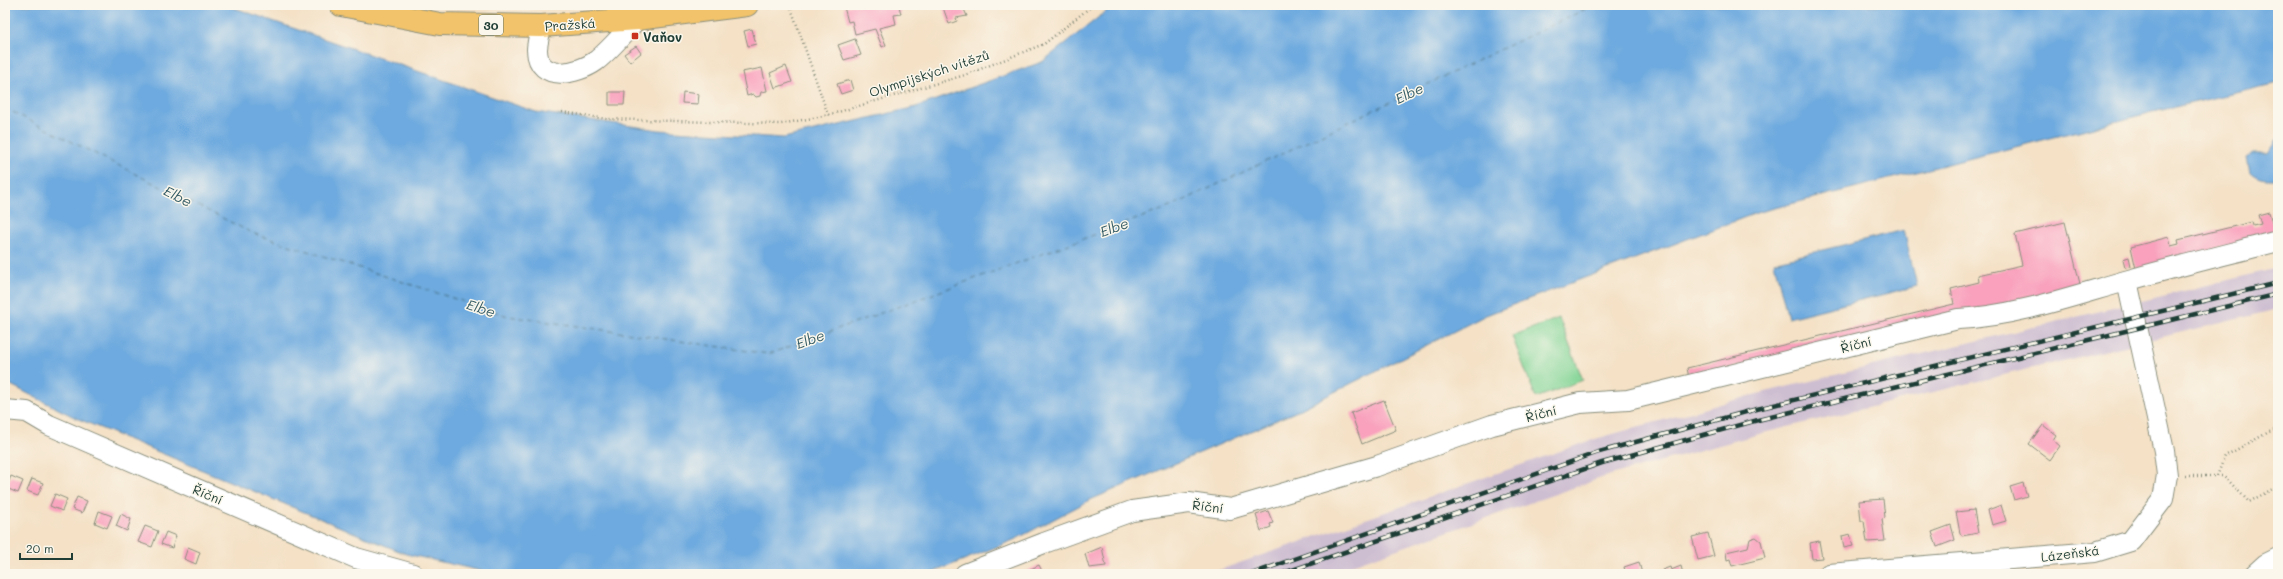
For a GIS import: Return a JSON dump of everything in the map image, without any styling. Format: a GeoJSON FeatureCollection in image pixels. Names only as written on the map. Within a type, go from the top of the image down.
{"type":"FeatureCollection","features":[{"type":"Feature","properties":{"kind":"main road","name":"Pražská"},"geometry":{"type":"LineString","coordinates":[[341,5],[440,24],[541,26],[637,19],[747,5]]}},
{"type":"Feature","properties":{"kind":"street"},"geometry":{"type":"LineString","coordinates":[[541,26],[537,51],[541,64],[554,74],[574,72],[594,62],[637,19]]}},
{"type":"Feature","properties":{"kind":"street","name":"Říční"},"geometry":{"type":"LineString","coordinates":[[965,574],[1044,543],[1132,512],[1189,503],[1230,509],[1376,466],[1499,423],[1580,403],[1628,400],[1958,319],[1988,318],[2042,305],[2278,241]]}},
{"type":"Feature","properties":{"kind":"street","name":"Lázeňská"},"geometry":{"type":"LineString","coordinates":[[1829,574],[2095,552],[2131,541],[2163,499],[2167,475],[2164,451],[2127,281]]}},
{"type":"Feature","properties":{"kind":"street","name":"Říční"},"geometry":{"type":"LineString","coordinates":[[5,410],[27,412],[49,425],[356,558],[413,574]]}},
{"type":"Feature","properties":{"kind":"street"},"geometry":{"type":"LineString","coordinates":[[2255,574],[2266,564],[2278,558]]}},
{"type":"Feature","properties":{"kind":"path"},"geometry":{"type":"LineString","coordinates":[[790,5],[828,114]]}},
{"type":"Feature","properties":{"kind":"path","name":"Olympijských vítězů"},"geometry":{"type":"LineString","coordinates":[[562,112],[607,119],[781,124],[828,114],[965,76],[1044,44],[1093,5]]}},
{"type":"Feature","properties":{"kind":"path"},"geometry":{"type":"LineString","coordinates":[[2217,476],[2225,456],[2269,432],[2278,429]]}},
{"type":"Feature","properties":{"kind":"path"},"geometry":{"type":"LineString","coordinates":[[2167,475],[2224,476],[2249,502],[2278,486]]}},
{"type":"Feature","properties":{"kind":"shaded area"},"geometry":{"type":"Polygon","coordinates":[[[2278,268],[2278,309],[1763,433],[1607,476],[1326,574],[1208,574],[1595,439],[1753,395],[2278,268]]]}},
{"type":"Feature","properties":{"kind":"green space"},"geometry":{"type":"Polygon","coordinates":[[[1559,318],[1583,380],[1536,398],[1512,336],[1559,318]]]}},
{"type":"Feature","properties":{"kind":"water","name":"Elbe"},"geometry":{"type":"Polygon","coordinates":[[[5,5],[226,5],[536,112],[659,130],[784,138],[916,107],[1042,62],[1114,5],[2278,5],[2278,83],[2149,113],[1759,212],[1486,315],[1295,412],[1090,500],[1016,539],[929,574],[495,574],[406,554],[76,418],[5,382],[5,5]]]}},
{"type":"Feature","properties":{"kind":"water"},"geometry":{"type":"Polygon","coordinates":[[[2278,139],[2278,179],[2263,178],[2253,175],[2250,172],[2247,158],[2253,154],[2268,154],[2278,139]]]}},
{"type":"Feature","properties":{"kind":"water"},"geometry":{"type":"Polygon","coordinates":[[[1904,230],[1917,286],[1788,318],[1774,262],[1904,230]]]}},
{"type":"Feature","properties":{"kind":"building"},"geometry":{"type":"Polygon","coordinates":[[[853,5],[899,6],[901,14],[894,15],[896,24],[879,28],[886,45],[882,47],[875,29],[855,34],[852,21],[848,22],[844,7],[853,5]]]}},
{"type":"Feature","properties":{"kind":"building"},"geometry":{"type":"Polygon","coordinates":[[[942,5],[962,5],[967,16],[956,18],[957,21],[949,24],[942,5]]]}},
{"type":"Feature","properties":{"kind":"building"},"geometry":{"type":"Polygon","coordinates":[[[752,29],[756,44],[748,46],[744,31],[752,29]]]}},
{"type":"Feature","properties":{"kind":"building"},"geometry":{"type":"Polygon","coordinates":[[[855,39],[861,55],[844,60],[838,45],[855,39]]]}},
{"type":"Feature","properties":{"kind":"building"},"geometry":{"type":"Polygon","coordinates":[[[636,46],[641,53],[630,62],[624,54],[636,46]]]}},
{"type":"Feature","properties":{"kind":"building"},"geometry":{"type":"Polygon","coordinates":[[[786,66],[792,82],[775,88],[770,73],[786,66]]]}},
{"type":"Feature","properties":{"kind":"building"},"geometry":{"type":"Polygon","coordinates":[[[762,68],[767,91],[761,92],[760,96],[756,97],[753,94],[747,96],[742,72],[762,68]]]}},
{"type":"Feature","properties":{"kind":"building"},"geometry":{"type":"Polygon","coordinates":[[[850,80],[853,90],[841,94],[837,84],[850,80]]]}},
{"type":"Feature","properties":{"kind":"building"},"geometry":{"type":"Polygon","coordinates":[[[609,92],[625,92],[624,105],[609,105],[609,92]]]}},
{"type":"Feature","properties":{"kind":"building"},"geometry":{"type":"Polygon","coordinates":[[[683,92],[699,94],[698,104],[682,103],[683,92]]]}},
{"type":"Feature","properties":{"kind":"building"},"geometry":{"type":"Polygon","coordinates":[[[2269,212],[2272,223],[2278,221],[2278,230],[2274,231],[2275,234],[2136,269],[2131,247],[2169,237],[2171,246],[2179,244],[2178,240],[2252,222],[2253,226],[2261,224],[2258,215],[2269,212]]]}},
{"type":"Feature","properties":{"kind":"building"},"geometry":{"type":"Polygon","coordinates":[[[2065,222],[2081,288],[1689,378],[1687,368],[1954,304],[1951,289],[1979,282],[1978,275],[2022,265],[2015,234],[2065,222]]]}},
{"type":"Feature","properties":{"kind":"building"},"geometry":{"type":"Polygon","coordinates":[[[2129,257],[2131,266],[2125,267],[2123,259],[2129,257]]]}},
{"type":"Feature","properties":{"kind":"building"},"geometry":{"type":"Polygon","coordinates":[[[1384,400],[1396,430],[1362,444],[1351,413],[1384,400]]]}},
{"type":"Feature","properties":{"kind":"building"},"geometry":{"type":"Polygon","coordinates":[[[2043,425],[2056,435],[2053,440],[2060,446],[2050,460],[2029,444],[2043,425]]]}},
{"type":"Feature","properties":{"kind":"building"},"geometry":{"type":"Polygon","coordinates":[[[11,476],[23,481],[18,493],[6,488],[11,476]]]}},
{"type":"Feature","properties":{"kind":"building"},"geometry":{"type":"Polygon","coordinates":[[[32,479],[43,483],[38,495],[27,491],[32,479]]]}},
{"type":"Feature","properties":{"kind":"building"},"geometry":{"type":"Polygon","coordinates":[[[2023,483],[2027,496],[2014,500],[2010,487],[2023,483]]]}},
{"type":"Feature","properties":{"kind":"building"},"geometry":{"type":"Polygon","coordinates":[[[55,494],[67,499],[62,511],[50,506],[55,494]]]}},
{"type":"Feature","properties":{"kind":"building"},"geometry":{"type":"Polygon","coordinates":[[[77,497],[87,501],[82,513],[72,509],[77,497]]]}},
{"type":"Feature","properties":{"kind":"building"},"geometry":{"type":"Polygon","coordinates":[[[1883,499],[1885,518],[1882,519],[1885,541],[1867,542],[1864,521],[1861,521],[1859,501],[1883,499]]]}},
{"type":"Feature","properties":{"kind":"building"},"geometry":{"type":"Polygon","coordinates":[[[2001,505],[2006,521],[1992,525],[1988,510],[2001,505]]]}},
{"type":"Feature","properties":{"kind":"building"},"geometry":{"type":"Polygon","coordinates":[[[1974,510],[1978,533],[1962,536],[1960,533],[1956,512],[1974,510]]]}},
{"type":"Feature","properties":{"kind":"building"},"geometry":{"type":"Polygon","coordinates":[[[99,511],[112,516],[107,528],[95,523],[99,511]]]}},
{"type":"Feature","properties":{"kind":"building"},"geometry":{"type":"Polygon","coordinates":[[[1268,511],[1273,523],[1270,524],[1271,527],[1261,531],[1256,515],[1268,511]]]}},
{"type":"Feature","properties":{"kind":"building"},"geometry":{"type":"Polygon","coordinates":[[[121,514],[131,519],[127,531],[116,526],[121,514]]]}},
{"type":"Feature","properties":{"kind":"building"},"geometry":{"type":"Polygon","coordinates":[[[1951,525],[1955,540],[1937,547],[1932,532],[1951,525]]]}},
{"type":"Feature","properties":{"kind":"building"},"geometry":{"type":"Polygon","coordinates":[[[145,526],[158,531],[152,547],[138,542],[145,526]]]}},
{"type":"Feature","properties":{"kind":"building"},"geometry":{"type":"Polygon","coordinates":[[[166,532],[176,536],[172,548],[161,544],[166,532]]]}},
{"type":"Feature","properties":{"kind":"building"},"geometry":{"type":"Polygon","coordinates":[[[1708,533],[1714,556],[1698,560],[1692,537],[1708,533]]]}},
{"type":"Feature","properties":{"kind":"building"},"geometry":{"type":"Polygon","coordinates":[[[1850,534],[1853,546],[1844,548],[1842,536],[1850,534]]]}},
{"type":"Feature","properties":{"kind":"building"},"geometry":{"type":"Polygon","coordinates":[[[1756,537],[1761,541],[1765,558],[1732,566],[1730,559],[1727,560],[1726,552],[1748,547],[1750,539],[1756,537]]]}},
{"type":"Feature","properties":{"kind":"building"},"geometry":{"type":"Polygon","coordinates":[[[1819,541],[1822,558],[1812,559],[1810,543],[1819,541]]]}},
{"type":"Feature","properties":{"kind":"building"},"geometry":{"type":"Polygon","coordinates":[[[188,547],[200,552],[196,564],[184,559],[188,547]]]}},
{"type":"Feature","properties":{"kind":"building"},"geometry":{"type":"Polygon","coordinates":[[[1102,547],[1106,566],[1089,568],[1085,554],[1102,547]]]}},
{"type":"Feature","properties":{"kind":"building"},"geometry":{"type":"Polygon","coordinates":[[[1639,562],[1642,574],[1626,574],[1624,567],[1639,562]]]}},
{"type":"Feature","properties":{"kind":"building"},"geometry":{"type":"Polygon","coordinates":[[[1039,565],[1043,573],[1023,573],[1039,565]]]}},
{"type":"Feature","properties":{"kind":"building"},"geometry":{"type":"Polygon","coordinates":[[[1681,566],[1683,574],[1664,574],[1662,570],[1670,567],[1671,570],[1681,566]]]}},
{"type":"Feature","properties":{"kind":"ferry route"},"geometry":{"type":"LineString","coordinates":[[5,108],[252,233],[508,316],[769,354],[1170,207],[1594,5]]}},
{"type":"Feature","properties":{"kind":"railway"},"geometry":{"type":"LineString","coordinates":[[1251,574],[1599,452],[1757,409],[2278,283]]}},
{"type":"Feature","properties":{"kind":"railway"},"geometry":{"type":"LineString","coordinates":[[1281,574],[1602,463],[1758,420],[2278,294]]}},
{"type":"Feature","properties":{"kind":"place","name":"Vaňov"},"geometry":{"type":"Point","coordinates":[635,36]}}]}
